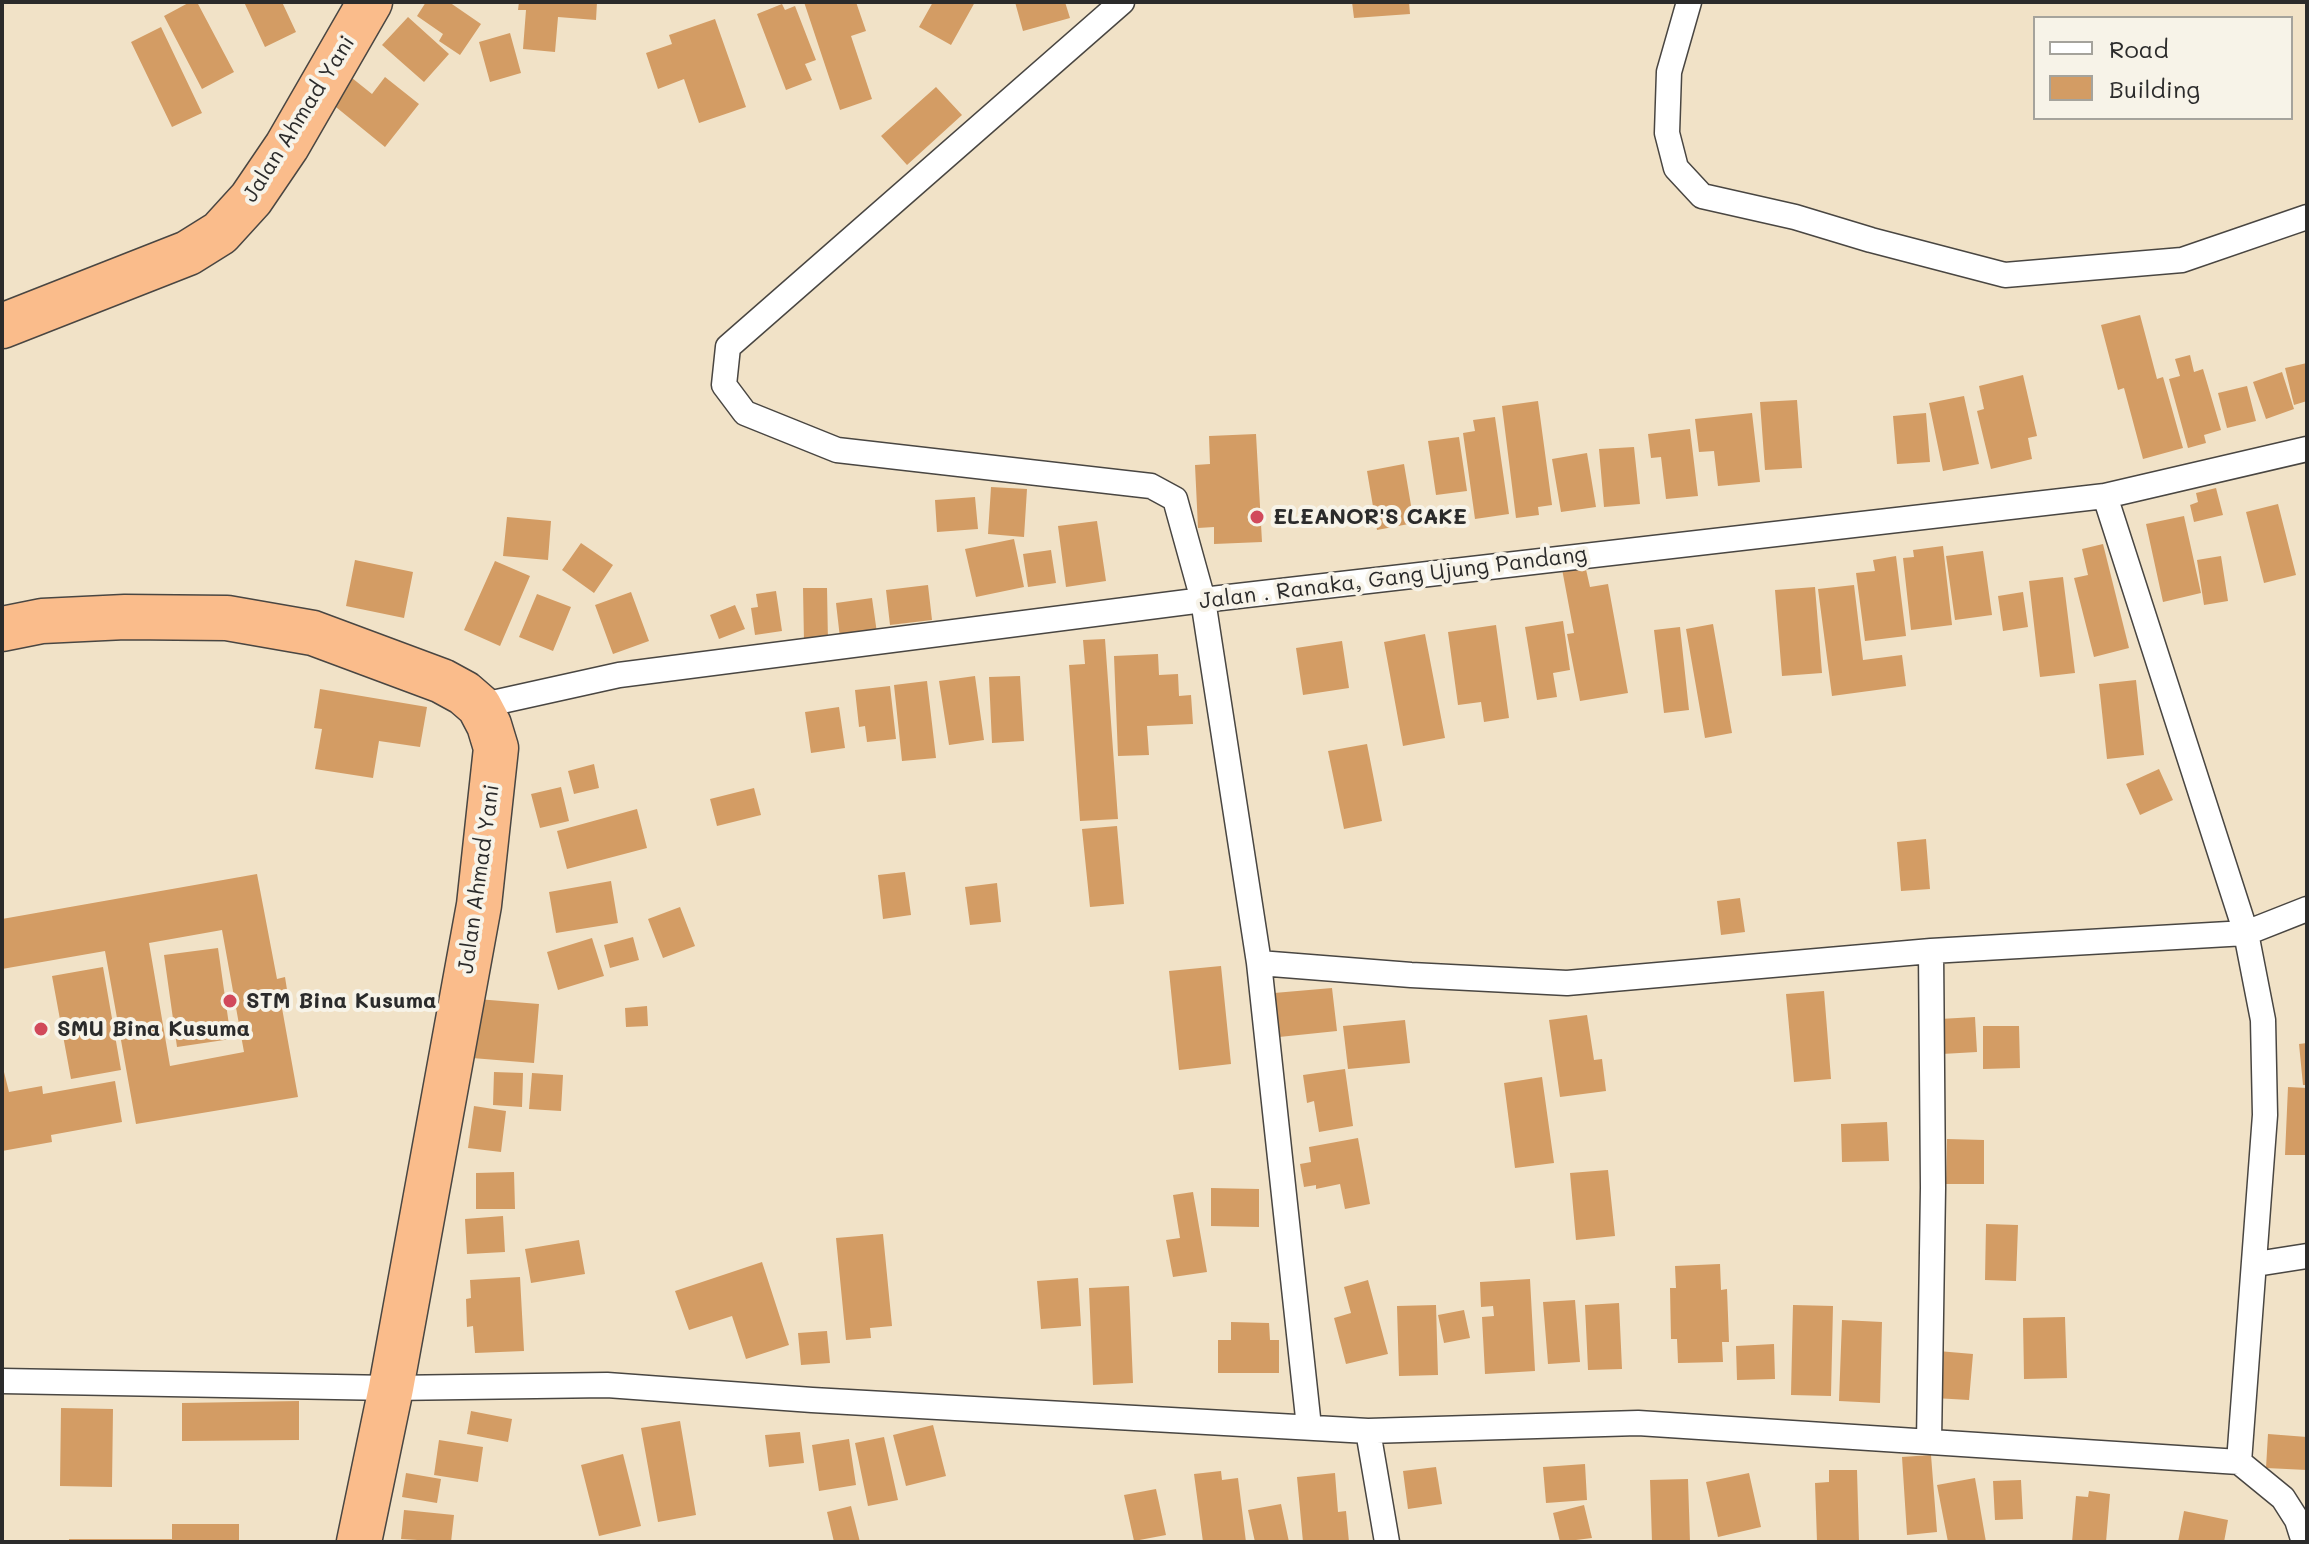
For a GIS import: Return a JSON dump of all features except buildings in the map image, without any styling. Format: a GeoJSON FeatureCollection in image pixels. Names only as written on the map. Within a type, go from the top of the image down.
{"type":"FeatureCollection","features":[{"type":"Feature","properties":{"kind":"highway","name":"Jalan Ahmad Yani"},"geometry":{"type":"LineString","coordinates":[[2,326],[188,253],[220,233],[251,199],[287,146],[370,2]]}},
{"type":"Feature","properties":{"kind":"highway"},"geometry":{"type":"LineString","coordinates":[[2,629],[42,621],[125,617],[227,618],[313,633],[442,681],[479,706]]}},
{"type":"Feature","properties":{"kind":"highway","name":"Jalan Ahmad Yani"},"geometry":{"type":"LineString","coordinates":[[359,1542],[391,1388],[483,875],[496,748],[479,706]]}},
{"type":"Feature","properties":{"kind":"street"},"geometry":{"type":"LineString","coordinates":[[1122,2],[728,347],[724,385],[745,413],[837,450],[1151,486],[1175,499],[1203,600],[1259,963],[1309,1427]]}},
{"type":"Feature","properties":{"kind":"street"},"geometry":{"type":"LineString","coordinates":[[1689,2],[1669,72],[1667,133],[1676,168],[1702,196],[1795,217],[2005,275],[2182,260],[2307,217]]}},
{"type":"Feature","properties":{"kind":"street","name":"Jalan . Ranaka, Gang Ujung Pandang"},"geometry":{"type":"LineString","coordinates":[[479,706],[619,675],[1203,600],[2105,496],[2307,449]]}},
{"type":"Feature","properties":{"kind":"street"},"geometry":{"type":"LineString","coordinates":[[2105,496],[2246,933],[2263,1020],[2265,1115],[2239,1462]]}},
{"type":"Feature","properties":{"kind":"street"},"geometry":{"type":"LineString","coordinates":[[1259,963],[1567,983],[1931,951],[2246,933],[2307,909]]}},
{"type":"Feature","properties":{"kind":"street"},"geometry":{"type":"LineString","coordinates":[[1929,1442],[1933,1188],[1931,951]]}},
{"type":"Feature","properties":{"kind":"street"},"geometry":{"type":"LineString","coordinates":[[2256,1264],[2307,1256]]}},
{"type":"Feature","properties":{"kind":"street"},"geometry":{"type":"LineString","coordinates":[[2,1381],[391,1388],[607,1385],[812,1400],[1368,1431],[1638,1423],[2239,1462],[2283,1498],[2297,1520],[2304,1542]]}},
{"type":"Feature","properties":{"kind":"street"},"geometry":{"type":"LineString","coordinates":[[1368,1431],[1387,1542]]}},
{"type":"Feature","properties":{"kind":"place","name":"ELEANOR'S CAKE"},"geometry":{"type":"Point","coordinates":[1257,517]}},
{"type":"Feature","properties":{"kind":"place","name":"STM Bina Kusuma"},"geometry":{"type":"Point","coordinates":[230,1001]}},
{"type":"Feature","properties":{"kind":"place","name":"SMU Bina Kusuma"},"geometry":{"type":"Point","coordinates":[41,1029]}}]}
